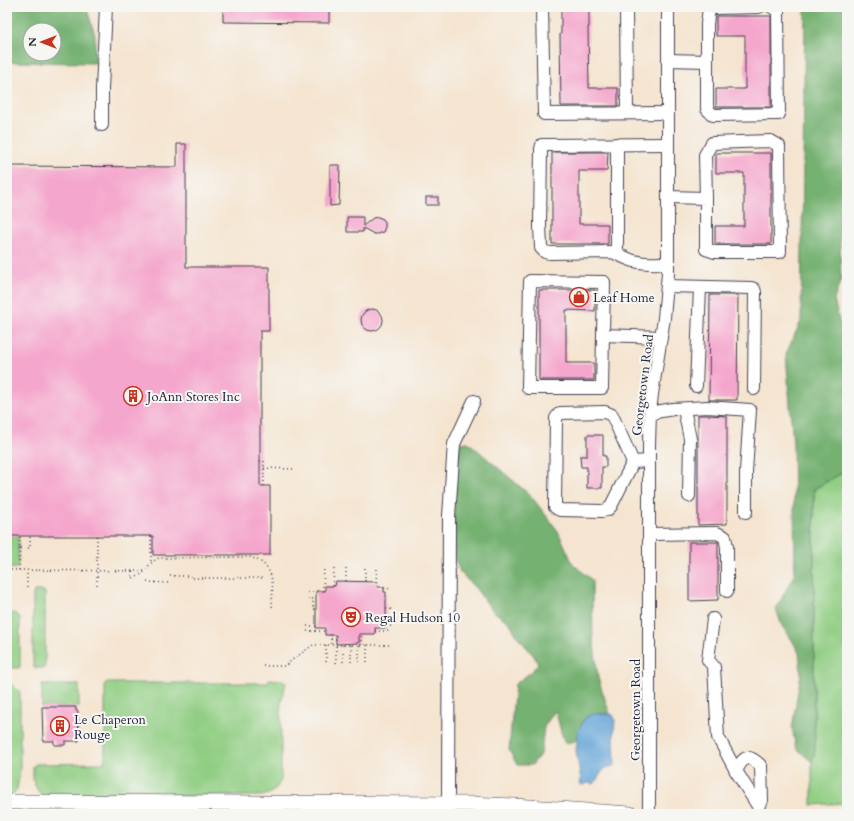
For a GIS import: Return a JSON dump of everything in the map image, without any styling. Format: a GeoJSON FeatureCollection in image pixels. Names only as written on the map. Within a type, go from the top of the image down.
{"type":"FeatureCollection","features":[{"type":"Feature","properties":{"kind":"main road"},"geometry":{"type":"LineString","coordinates":[[7,802],[117,808],[407,809],[514,806],[630,814]]}},
{"type":"Feature","properties":{"kind":"street"},"geometry":{"type":"LineString","coordinates":[[102,125],[102,89],[106,7]]}},
{"type":"Feature","properties":{"kind":"street"},"geometry":{"type":"LineString","coordinates":[[542,7],[544,114],[668,112]]}},
{"type":"Feature","properties":{"kind":"street"},"geometry":{"type":"LineString","coordinates":[[626,7],[628,113]]}},
{"type":"Feature","properties":{"kind":"street","name":"Georgetown Road"},"geometry":{"type":"LineString","coordinates":[[649,814],[650,413],[664,318],[667,286],[668,7]]}},
{"type":"Feature","properties":{"kind":"street"},"geometry":{"type":"LineString","coordinates":[[759,7],[709,8],[707,24],[707,109],[713,115],[779,114],[778,11],[772,7]]}},
{"type":"Feature","properties":{"kind":"street"},"geometry":{"type":"LineString","coordinates":[[668,60],[707,61]]}},
{"type":"Feature","properties":{"kind":"street"},"geometry":{"type":"LineString","coordinates":[[771,141],[779,146],[780,252],[715,252],[706,249],[706,198],[706,155],[712,143],[771,141]]}},
{"type":"Feature","properties":{"kind":"street"},"geometry":{"type":"LineString","coordinates":[[617,144],[617,254]]}},
{"type":"Feature","properties":{"kind":"street"},"geometry":{"type":"LineString","coordinates":[[668,144],[542,145],[540,226],[541,248],[545,252],[612,252],[622,257],[639,262],[668,263]]}},
{"type":"Feature","properties":{"kind":"street"},"geometry":{"type":"LineString","coordinates":[[668,198],[706,198]]}},
{"type":"Feature","properties":{"kind":"street"},"geometry":{"type":"LineString","coordinates":[[530,281],[604,282],[603,335],[602,388],[528,388],[530,281]]}},
{"type":"Feature","properties":{"kind":"street"},"geometry":{"type":"LineString","coordinates":[[667,286],[754,289],[754,389]]}},
{"type":"Feature","properties":{"kind":"street"},"geometry":{"type":"LineString","coordinates":[[696,386],[700,287]]}},
{"type":"Feature","properties":{"kind":"street"},"geometry":{"type":"LineString","coordinates":[[603,335],[661,337]]}},
{"type":"Feature","properties":{"kind":"street"},"geometry":{"type":"LineString","coordinates":[[450,807],[449,516],[454,444],[474,401]]}},
{"type":"Feature","properties":{"kind":"street"},"geometry":{"type":"LineString","coordinates":[[650,413],[684,408],[707,407],[750,410],[746,472],[746,512]]}},
{"type":"Feature","properties":{"kind":"street"},"geometry":{"type":"LineString","coordinates":[[684,408],[690,439],[689,496]]}},
{"type":"Feature","properties":{"kind":"street"},"geometry":{"type":"LineString","coordinates":[[605,412],[612,415],[633,462],[611,506],[607,510],[560,510],[555,507],[556,418],[560,413],[605,412]]}},
{"type":"Feature","properties":{"kind":"street"},"geometry":{"type":"LineString","coordinates":[[633,462],[649,461]]}},
{"type":"Feature","properties":{"kind":"street"},"geometry":{"type":"LineString","coordinates":[[649,534],[717,533],[725,538],[727,547],[727,591]]}},
{"type":"Feature","properties":{"kind":"street"},"geometry":{"type":"LineString","coordinates":[[713,619],[708,660],[714,668],[718,736],[736,771],[759,810]]}},
{"type":"Feature","properties":{"kind":"street"},"geometry":{"type":"LineString","coordinates":[[736,771],[742,760],[747,758],[754,759],[761,766],[762,800],[759,810]]}},
{"type":"Feature","properties":{"kind":"path"},"geometry":{"type":"LineString","coordinates":[[260,461],[264,461],[264,486]]}},
{"type":"Feature","properties":{"kind":"path"},"geometry":{"type":"LineString","coordinates":[[264,468],[293,469]]}},
{"type":"Feature","properties":{"kind":"path"},"geometry":{"type":"LineString","coordinates":[[19,570],[20,536]]}},
{"type":"Feature","properties":{"kind":"path"},"geometry":{"type":"LineString","coordinates":[[20,548],[30,548],[30,536]]}},
{"type":"Feature","properties":{"kind":"path"},"geometry":{"type":"LineString","coordinates":[[97,536],[97,587]]}},
{"type":"Feature","properties":{"kind":"path"},"geometry":{"type":"LineString","coordinates":[[151,536],[151,562]]}},
{"type":"Feature","properties":{"kind":"path"},"geometry":{"type":"LineString","coordinates":[[132,570],[132,578],[137,577],[142,574],[151,562],[159,558],[212,556],[250,557],[258,560],[270,571],[272,578],[272,610]]}},
{"type":"Feature","properties":{"kind":"path"},"geometry":{"type":"LineString","coordinates":[[323,591],[324,568]]}},
{"type":"Feature","properties":{"kind":"path"},"geometry":{"type":"LineString","coordinates":[[333,586],[334,568]]}},
{"type":"Feature","properties":{"kind":"path"},"geometry":{"type":"LineString","coordinates":[[346,568],[346,581]]}},
{"type":"Feature","properties":{"kind":"path"},"geometry":{"type":"LineString","coordinates":[[365,568],[365,582]]}},
{"type":"Feature","properties":{"kind":"path"},"geometry":{"type":"LineString","coordinates":[[376,568],[376,582]]}},
{"type":"Feature","properties":{"kind":"path"},"geometry":{"type":"LineString","coordinates":[[7,570],[145,570]]}},
{"type":"Feature","properties":{"kind":"path"},"geometry":{"type":"LineString","coordinates":[[27,570],[27,587]]}},
{"type":"Feature","properties":{"kind":"path"},"geometry":{"type":"LineString","coordinates":[[170,576],[263,578]]}},
{"type":"Feature","properties":{"kind":"path"},"geometry":{"type":"LineString","coordinates":[[147,582],[170,583]]}},
{"type":"Feature","properties":{"kind":"path"},"geometry":{"type":"LineString","coordinates":[[384,588],[392,589]]}},
{"type":"Feature","properties":{"kind":"path"},"geometry":{"type":"LineString","coordinates":[[308,592],[316,592]]}},
{"type":"Feature","properties":{"kind":"path"},"geometry":{"type":"LineString","coordinates":[[308,599],[313,599],[313,609],[316,609]]}},
{"type":"Feature","properties":{"kind":"path"},"geometry":{"type":"LineString","coordinates":[[386,609],[392,609]]}},
{"type":"Feature","properties":{"kind":"path"},"geometry":{"type":"LineString","coordinates":[[307,626],[316,626]]}},
{"type":"Feature","properties":{"kind":"path"},"geometry":{"type":"LineString","coordinates":[[386,626],[391,626]]}},
{"type":"Feature","properties":{"kind":"path"},"geometry":{"type":"LineString","coordinates":[[307,631],[325,631]]}},
{"type":"Feature","properties":{"kind":"path"},"geometry":{"type":"LineString","coordinates":[[375,631],[391,631]]}},
{"type":"Feature","properties":{"kind":"path"},"geometry":{"type":"LineString","coordinates":[[359,663],[361,634]]}},
{"type":"Feature","properties":{"kind":"path"},"geometry":{"type":"LineString","coordinates":[[331,635],[331,645]]}},
{"type":"Feature","properties":{"kind":"path"},"geometry":{"type":"LineString","coordinates":[[331,639],[336,639]]}},
{"type":"Feature","properties":{"kind":"path"},"geometry":{"type":"LineString","coordinates":[[263,666],[285,666],[313,645],[390,645]]}},
{"type":"Feature","properties":{"kind":"path"},"geometry":{"type":"LineString","coordinates":[[326,645],[326,663]]}},
{"type":"Feature","properties":{"kind":"path"},"geometry":{"type":"LineString","coordinates":[[336,645],[336,664]]}},
{"type":"Feature","properties":{"kind":"path"},"geometry":{"type":"LineString","coordinates":[[343,645],[343,663]]}},
{"type":"Feature","properties":{"kind":"path"},"geometry":{"type":"LineString","coordinates":[[351,645],[351,663]]}},
{"type":"Feature","properties":{"kind":"path"},"geometry":{"type":"LineString","coordinates":[[367,645],[367,663]]}},
{"type":"Feature","properties":{"kind":"green space"},"geometry":{"type":"Polygon","coordinates":[[[7,7],[87,7],[95,35],[95,63],[7,62],[7,7]]]}},
{"type":"Feature","properties":{"kind":"green space"},"geometry":{"type":"Polygon","coordinates":[[[805,7],[847,7],[847,208],[839,211],[841,279],[834,300],[843,336],[847,345],[847,470],[814,489],[815,750],[812,762],[796,748],[792,728],[801,673],[799,653],[782,626],[776,609],[795,573],[793,444],[786,354],[801,321],[805,7]]]}},
{"type":"Feature","properties":{"kind":"green space"},"geometry":{"type":"Polygon","coordinates":[[[468,442],[531,496],[558,531],[573,564],[592,580],[593,636],[598,678],[610,714],[596,715],[586,718],[581,725],[577,740],[565,744],[556,712],[554,712],[544,727],[541,753],[532,765],[517,765],[509,750],[515,684],[531,672],[538,664],[534,656],[517,636],[510,623],[493,611],[476,589],[460,572],[454,557],[454,444],[468,442]]]}},
{"type":"Feature","properties":{"kind":"green space"},"geometry":{"type":"Polygon","coordinates":[[[847,470],[847,803],[812,805],[812,762],[815,750],[814,489],[847,470]]]}},
{"type":"Feature","properties":{"kind":"green space"},"geometry":{"type":"Polygon","coordinates":[[[7,536],[18,536],[18,565],[16,568],[7,569],[7,536]]]}},
{"type":"Feature","properties":{"kind":"green space"},"geometry":{"type":"Polygon","coordinates":[[[34,591],[44,591],[45,593],[44,668],[34,668],[33,665],[34,591]]]}},
{"type":"Feature","properties":{"kind":"green space"},"geometry":{"type":"Polygon","coordinates":[[[12,613],[18,615],[20,620],[19,668],[7,668],[7,615],[12,613]]]}},
{"type":"Feature","properties":{"kind":"green space"},"geometry":{"type":"Polygon","coordinates":[[[269,679],[282,680],[286,682],[281,704],[281,780],[277,787],[270,793],[260,796],[42,796],[36,788],[33,779],[33,766],[36,764],[104,763],[105,683],[268,683],[269,679]]]}},
{"type":"Feature","properties":{"kind":"green space"},"geometry":{"type":"Polygon","coordinates":[[[7,683],[13,685],[20,692],[20,771],[17,789],[11,796],[7,795],[7,683]]]}},
{"type":"Feature","properties":{"kind":"green space"},"geometry":{"type":"Polygon","coordinates":[[[42,685],[79,685],[79,707],[42,707],[42,685]]]}},
{"type":"Feature","properties":{"kind":"green space"},"geometry":{"type":"Polygon","coordinates":[[[7,807],[103,808],[108,811],[109,814],[7,814],[7,807]]]}},
{"type":"Feature","properties":{"kind":"green space"},"geometry":{"type":"Polygon","coordinates":[[[132,809],[279,810],[279,814],[126,814],[132,809]]]}},
{"type":"Feature","properties":{"kind":"green space"},"geometry":{"type":"Polygon","coordinates":[[[307,810],[402,811],[403,814],[303,814],[303,812],[307,810]]]}},
{"type":"Feature","properties":{"kind":"water"},"geometry":{"type":"Polygon","coordinates":[[[590,715],[613,715],[615,720],[615,765],[604,770],[594,784],[587,783],[584,785],[580,784],[581,780],[576,751],[578,731],[585,718],[590,715]]]}},
{"type":"Feature","properties":{"kind":"building"},"geometry":{"type":"Polygon","coordinates":[[[223,7],[329,7],[329,23],[223,22],[223,7]]]}},
{"type":"Feature","properties":{"kind":"building"},"geometry":{"type":"Polygon","coordinates":[[[561,7],[589,7],[589,88],[618,88],[618,106],[561,106],[561,7]]]}},
{"type":"Feature","properties":{"kind":"building"},"geometry":{"type":"Polygon","coordinates":[[[716,16],[771,16],[771,107],[716,107],[716,89],[745,89],[745,36],[716,36],[716,16]]]}},
{"type":"Feature","properties":{"kind":"building","name":"JoAnn Stores Inc"},"geometry":{"type":"Polygon","coordinates":[[[177,144],[186,144],[186,267],[269,267],[269,331],[260,331],[260,486],[270,486],[270,555],[153,555],[153,536],[7,536],[7,166],[177,167],[177,144]]]}},
{"type":"Feature","properties":{"kind":"building"},"geometry":{"type":"Polygon","coordinates":[[[552,152],[608,152],[607,171],[579,171],[579,224],[608,224],[608,244],[552,244],[552,152]]]}},
{"type":"Feature","properties":{"kind":"building"},"geometry":{"type":"Polygon","coordinates":[[[716,153],[771,153],[771,244],[715,244],[715,226],[744,226],[744,173],[716,173],[716,153]]]}},
{"type":"Feature","properties":{"kind":"building"},"geometry":{"type":"Polygon","coordinates":[[[330,165],[340,165],[339,205],[330,206],[330,165]]]}},
{"type":"Feature","properties":{"kind":"building"},"geometry":{"type":"Polygon","coordinates":[[[426,197],[438,197],[438,205],[426,205],[426,197]]]}},
{"type":"Feature","properties":{"kind":"building"},"geometry":{"type":"Polygon","coordinates":[[[347,217],[363,217],[363,226],[373,218],[378,217],[383,219],[385,222],[385,227],[383,232],[377,234],[363,228],[363,232],[347,232],[347,217]]]}},
{"type":"Feature","properties":{"kind":"building"},"geometry":{"type":"Polygon","coordinates":[[[539,290],[595,290],[595,311],[566,310],[566,363],[594,363],[594,380],[539,380],[539,290]]]}},
{"type":"Feature","properties":{"kind":"building"},"geometry":{"type":"Polygon","coordinates":[[[710,295],[738,295],[737,400],[709,400],[710,295]]]}},
{"type":"Feature","properties":{"kind":"building"},"geometry":{"type":"Polygon","coordinates":[[[368,309],[376,309],[383,316],[383,324],[376,331],[368,331],[361,324],[361,316],[368,309]]]}},
{"type":"Feature","properties":{"kind":"building"},"geometry":{"type":"Polygon","coordinates":[[[698,415],[727,416],[727,524],[698,525],[698,415]]]}},
{"type":"Feature","properties":{"kind":"building"},"geometry":{"type":"Polygon","coordinates":[[[587,435],[603,435],[603,456],[606,456],[606,467],[602,467],[602,488],[587,488],[587,467],[581,467],[580,456],[587,456],[587,435]]]}},
{"type":"Feature","properties":{"kind":"building"},"geometry":{"type":"Polygon","coordinates":[[[689,542],[718,542],[718,600],[689,601],[689,542]]]}},
{"type":"Feature","properties":{"kind":"building","name":"Regal Hudson 10"},"geometry":{"type":"Polygon","coordinates":[[[336,581],[378,582],[377,587],[384,587],[384,592],[386,592],[386,628],[375,628],[375,634],[359,634],[359,643],[336,644],[336,635],[325,635],[325,628],[316,628],[316,591],[325,591],[325,586],[335,586],[336,581]]]}},
{"type":"Feature","properties":{"kind":"building","name":"Le Chaperon Rouge"},"geometry":{"type":"Polygon","coordinates":[[[42,707],[76,707],[76,711],[78,711],[79,741],[65,741],[65,745],[54,745],[54,741],[43,741],[42,707]]]}},
{"type":"Feature","properties":{"kind":"place","name":"Leaf Home"},"geometry":{"type":"Point","coordinates":[579,297]}},
{"type":"Feature","properties":{"kind":"place","name":"JoAnn Stores Inc"},"geometry":{"type":"Point","coordinates":[133,396]}},
{"type":"Feature","properties":{"kind":"place","name":"Regal Hudson 10"},"geometry":{"type":"Point","coordinates":[351,617]}},
{"type":"Feature","properties":{"kind":"place","name":"Le Chaperon Rouge"},"geometry":{"type":"Point","coordinates":[60,726]}}]}
